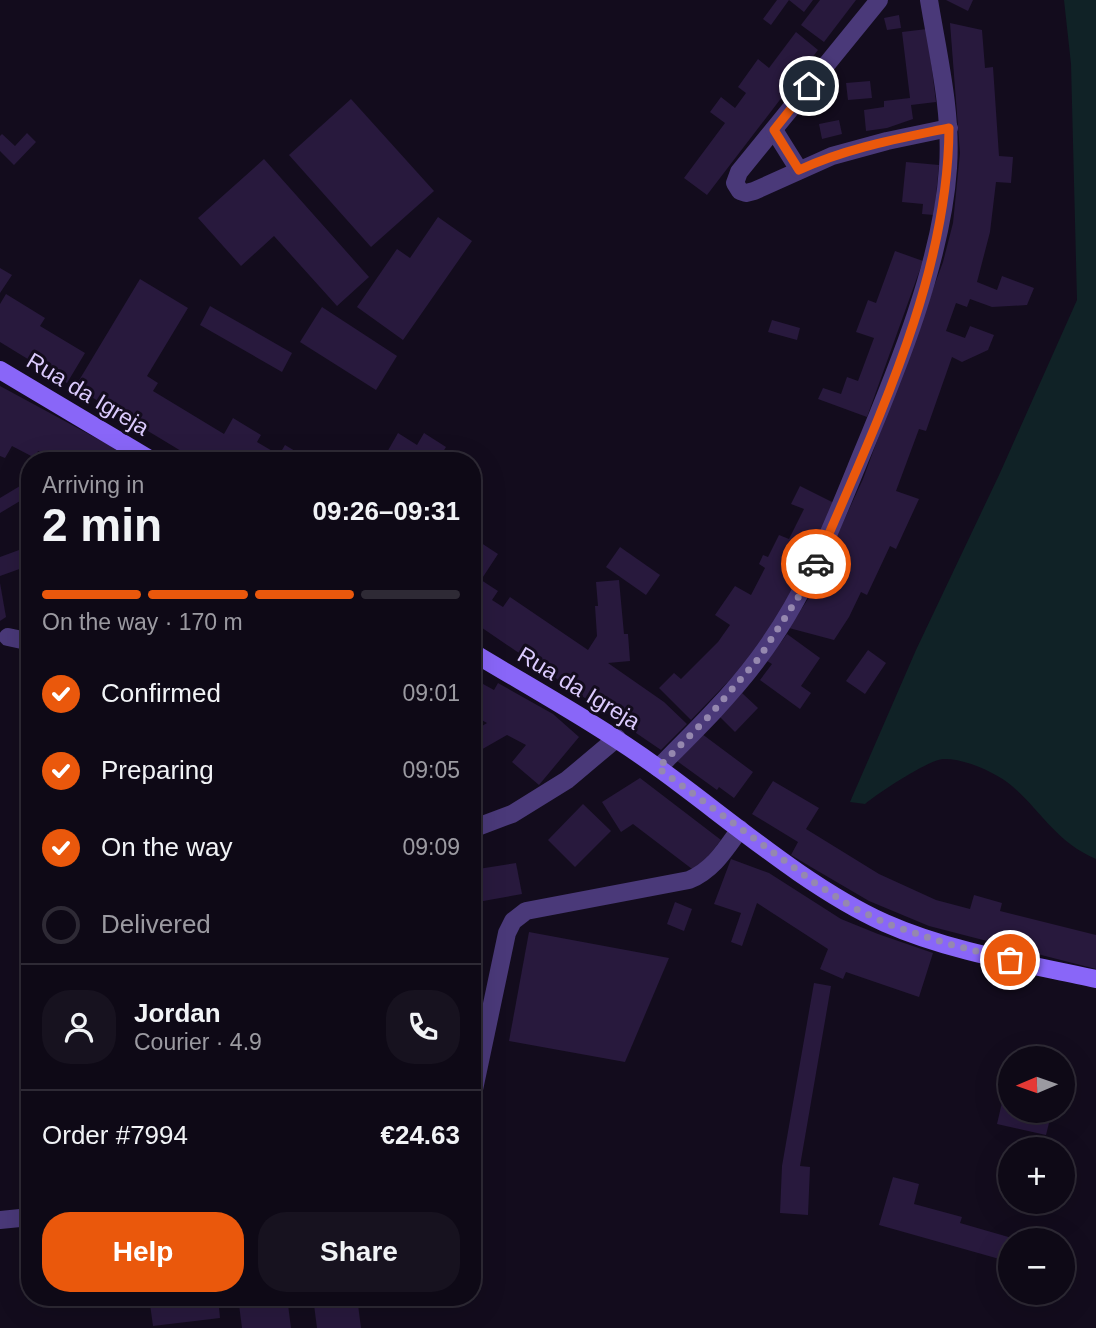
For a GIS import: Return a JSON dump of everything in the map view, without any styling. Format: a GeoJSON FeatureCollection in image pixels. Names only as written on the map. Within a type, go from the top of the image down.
{"type":"FeatureCollection","features":[{"type":"Feature","properties":{"kind":"street"},"geometry":{"type":"LineString","coordinates":[[879,0],[739,172],[735,183],[740,191],[754,191],[831,156],[949,128]]}},
{"type":"Feature","properties":{"kind":"street"},"geometry":{"type":"LineString","coordinates":[[658,768],[709,716],[759,658],[808,582],[895,374],[928,273],[941,219],[948,169],[949,128],[929,0]]}},
{"type":"Feature","properties":{"kind":"street"},"geometry":{"type":"LineString","coordinates":[[774,130],[799,170]]}},
{"type":"Feature","properties":{"kind":"street","name":"Rua da Igreja"},"geometry":{"type":"LineString","coordinates":[[0,370],[138,452]]}},
{"type":"Feature","properties":{"kind":"street"},"geometry":{"type":"LineString","coordinates":[[8,637],[21,640]]}},
{"type":"Feature","properties":{"kind":"street","name":"Rua da Igreja"},"geometry":{"type":"LineString","coordinates":[[481,657],[617,738],[815,883],[852,907],[888,924],[945,943],[1096,979]]}},
{"type":"Feature","properties":{"kind":"street"},"geometry":{"type":"LineString","coordinates":[[481,826],[512,814],[567,780],[617,738]]}},
{"type":"Feature","properties":{"kind":"street"},"geometry":{"type":"LineString","coordinates":[[481,1055],[506,933],[513,921],[526,911],[688,880],[703,874],[716,862],[740,829]]}},
{"type":"Feature","properties":{"kind":"street"},"geometry":{"type":"LineString","coordinates":[[0,1220],[21,1218]]}},
{"type":"Feature","properties":{"kind":"shaded area"},"geometry":{"type":"Polygon","coordinates":[[[1064,0],[1096,0],[1096,859],[1070,844],[1006,781],[980,767],[961,761],[936,761],[903,778],[865,804],[850,802],[916,650],[1000,473],[1077,300],[1071,64],[1064,0]]]}},
{"type":"Feature","properties":{"kind":"building"},"geometry":{"type":"Polygon","coordinates":[[[777,0],[789,0],[771,25],[763,19],[777,0]]]}},
{"type":"Feature","properties":{"kind":"building"},"geometry":{"type":"Polygon","coordinates":[[[789,0],[813,0],[804,12],[789,0]]]}},
{"type":"Feature","properties":{"kind":"building"},"geometry":{"type":"Polygon","coordinates":[[[820,0],[856,0],[824,42],[801,25],[820,0]]]}},
{"type":"Feature","properties":{"kind":"building"},"geometry":{"type":"Polygon","coordinates":[[[946,0],[973,0],[968,11],[946,0]]]}},
{"type":"Feature","properties":{"kind":"building"},"geometry":{"type":"Polygon","coordinates":[[[899,15],[901,28],[887,30],[884,18],[899,15]]]}},
{"type":"Feature","properties":{"kind":"building"},"geometry":{"type":"Polygon","coordinates":[[[950,23],[982,30],[985,68],[993,67],[999,156],[1013,157],[1011,183],[996,182],[990,232],[977,282],[997,290],[1002,276],[1034,288],[1027,305],[992,307],[970,299],[967,307],[956,303],[946,331],[965,338],[970,326],[994,335],[988,350],[962,362],[952,357],[926,431],[919,429],[896,491],[919,499],[896,549],[890,546],[867,595],[861,592],[834,640],[789,628],[808,599],[863,479],[943,262],[953,223],[960,153],[950,23]]]}},
{"type":"Feature","properties":{"kind":"building"},"geometry":{"type":"Polygon","coordinates":[[[927,29],[936,102],[911,105],[913,119],[887,128],[866,131],[864,110],[884,107],[884,101],[910,98],[902,32],[927,29]]]}},
{"type":"Feature","properties":{"kind":"building"},"geometry":{"type":"Polygon","coordinates":[[[796,32],[818,50],[707,195],[684,178],[725,123],[710,112],[721,97],[735,108],[746,93],[738,87],[758,59],[769,68],[796,32]]]}},
{"type":"Feature","properties":{"kind":"building"},"geometry":{"type":"Polygon","coordinates":[[[870,81],[872,98],[848,100],[846,83],[870,81]]]}},
{"type":"Feature","properties":{"kind":"building"},"geometry":{"type":"Polygon","coordinates":[[[351,99],[434,191],[371,247],[289,155],[351,99]]]}},
{"type":"Feature","properties":{"kind":"building"},"geometry":{"type":"Polygon","coordinates":[[[839,120],[842,134],[822,139],[819,124],[839,120]]]}},
{"type":"Feature","properties":{"kind":"building"},"geometry":{"type":"Polygon","coordinates":[[[27,133],[36,142],[14,165],[0,151],[0,136],[2,134],[15,146],[27,133]]]}},
{"type":"Feature","properties":{"kind":"building"},"geometry":{"type":"Polygon","coordinates":[[[264,159],[369,277],[337,306],[274,236],[241,266],[198,218],[264,159]]]}},
{"type":"Feature","properties":{"kind":"building"},"geometry":{"type":"Polygon","coordinates":[[[906,162],[939,165],[934,215],[922,214],[923,204],[902,202],[906,162]]]}},
{"type":"Feature","properties":{"kind":"building"},"geometry":{"type":"Polygon","coordinates":[[[438,217],[472,241],[403,340],[357,307],[397,249],[410,258],[438,217]]]}},
{"type":"Feature","properties":{"kind":"building"},"geometry":{"type":"Polygon","coordinates":[[[895,251],[923,261],[867,417],[818,399],[823,388],[841,394],[847,377],[858,381],[874,338],[856,332],[868,300],[876,303],[895,251]]]}},
{"type":"Feature","properties":{"kind":"building"},"geometry":{"type":"Polygon","coordinates":[[[0,268],[12,275],[0,293],[0,268]]]}},
{"type":"Feature","properties":{"kind":"building"},"geometry":{"type":"Polygon","coordinates":[[[140,279],[188,308],[147,376],[158,383],[153,391],[224,434],[233,418],[261,435],[257,442],[274,452],[183,452],[75,387],[140,279]]]}},
{"type":"Feature","properties":{"kind":"building"},"geometry":{"type":"Polygon","coordinates":[[[6,294],[45,318],[40,326],[85,353],[67,383],[0,342],[0,304],[6,294]]]}},
{"type":"Feature","properties":{"kind":"building"},"geometry":{"type":"Polygon","coordinates":[[[210,306],[292,353],[282,372],[200,325],[210,306]]]}},
{"type":"Feature","properties":{"kind":"building"},"geometry":{"type":"Polygon","coordinates":[[[322,307],[397,356],[376,390],[300,342],[322,307]]]}},
{"type":"Feature","properties":{"kind":"building"},"geometry":{"type":"Polygon","coordinates":[[[772,320],[800,328],[797,340],[768,332],[772,320]]]}},
{"type":"Feature","properties":{"kind":"building"},"geometry":{"type":"Polygon","coordinates":[[[0,386],[119,452],[24,452],[12,446],[5,458],[0,456],[0,386]]]}},
{"type":"Feature","properties":{"kind":"building"},"geometry":{"type":"Polygon","coordinates":[[[398,433],[417,445],[424,433],[446,447],[443,452],[387,452],[398,433]]]}},
{"type":"Feature","properties":{"kind":"building"},"geometry":{"type":"Polygon","coordinates":[[[285,445],[297,452],[281,452],[285,445]]]}},
{"type":"Feature","properties":{"kind":"building"},"geometry":{"type":"Polygon","coordinates":[[[21,485],[21,500],[0,513],[0,498],[21,485]]]}},
{"type":"Feature","properties":{"kind":"building"},"geometry":{"type":"Polygon","coordinates":[[[800,486],[836,504],[784,611],[747,662],[691,720],[659,688],[674,673],[681,679],[718,642],[730,625],[715,615],[735,586],[751,595],[765,568],[759,564],[763,555],[768,557],[779,535],[789,539],[804,509],[791,504],[800,486]]]}},
{"type":"Feature","properties":{"kind":"building"},"geometry":{"type":"Polygon","coordinates":[[[481,543],[498,554],[481,580],[481,543]]]}},
{"type":"Feature","properties":{"kind":"building"},"geometry":{"type":"Polygon","coordinates":[[[620,547],[660,575],[646,595],[606,567],[620,547]]]}},
{"type":"Feature","properties":{"kind":"building"},"geometry":{"type":"Polygon","coordinates":[[[21,549],[21,568],[0,576],[0,557],[21,549]]]}},
{"type":"Feature","properties":{"kind":"building"},"geometry":{"type":"Polygon","coordinates":[[[481,580],[498,591],[492,600],[503,607],[510,597],[588,650],[597,636],[596,582],[619,580],[624,634],[628,634],[630,661],[608,663],[664,702],[687,724],[661,750],[481,627],[481,580]]]}},
{"type":"Feature","properties":{"kind":"building"},"geometry":{"type":"Polygon","coordinates":[[[0,583],[6,617],[0,621],[0,583]]]}},
{"type":"Feature","properties":{"kind":"building"},"geometry":{"type":"Polygon","coordinates":[[[787,634],[820,658],[801,686],[811,693],[800,709],[760,680],[772,664],[767,661],[787,634]]]}},
{"type":"Feature","properties":{"kind":"building"},"geometry":{"type":"Polygon","coordinates":[[[868,650],[886,663],[865,694],[846,681],[868,650]]]}},
{"type":"Feature","properties":{"kind":"building"},"geometry":{"type":"Polygon","coordinates":[[[481,683],[494,690],[498,683],[553,714],[579,737],[539,785],[512,762],[526,745],[507,735],[481,750],[481,727],[487,723],[481,720],[481,683]]]}},
{"type":"Feature","properties":{"kind":"building"},"geometry":{"type":"Polygon","coordinates":[[[742,693],[758,708],[735,732],[720,717],[742,693]]]}},
{"type":"Feature","properties":{"kind":"building"},"geometry":{"type":"Polygon","coordinates":[[[698,731],[753,772],[734,798],[719,787],[717,790],[677,761],[698,731]]]}},
{"type":"Feature","properties":{"kind":"building"},"geometry":{"type":"Polygon","coordinates":[[[640,778],[721,840],[696,872],[633,824],[621,832],[602,802],[640,778]]]}},
{"type":"Feature","properties":{"kind":"building"},"geometry":{"type":"Polygon","coordinates":[[[773,781],[819,808],[806,829],[879,874],[936,900],[970,909],[974,895],[1002,903],[1000,911],[1096,935],[1096,969],[929,926],[869,901],[791,855],[798,842],[752,814],[773,781]]]}},
{"type":"Feature","properties":{"kind":"building"},"geometry":{"type":"Polygon","coordinates":[[[583,804],[611,831],[575,867],[548,840],[583,804]]]}},
{"type":"Feature","properties":{"kind":"building"},"geometry":{"type":"Polygon","coordinates":[[[731,859],[769,873],[841,919],[933,953],[919,997],[846,972],[843,979],[820,969],[828,949],[757,903],[742,946],[731,942],[741,913],[714,904],[731,859]]]}},
{"type":"Feature","properties":{"kind":"building"},"geometry":{"type":"Polygon","coordinates":[[[516,863],[522,894],[481,901],[481,869],[516,863]]]}},
{"type":"Feature","properties":{"kind":"building"},"geometry":{"type":"Polygon","coordinates":[[[675,902],[692,909],[684,931],[667,924],[675,902]]]}},
{"type":"Feature","properties":{"kind":"building"},"geometry":{"type":"Polygon","coordinates":[[[529,932],[669,958],[625,1062],[509,1041],[529,932]]]}},
{"type":"Feature","properties":{"kind":"building"},"geometry":{"type":"Polygon","coordinates":[[[814,983],[831,986],[800,1166],[810,1167],[808,1215],[780,1213],[782,1166],[814,983]]]}},
{"type":"Feature","properties":{"kind":"building"},"geometry":{"type":"Polygon","coordinates":[[[998,1120],[998,1124],[1049,1124],[1046,1135],[997,1124],[998,1120]]]}},
{"type":"Feature","properties":{"kind":"building"},"geometry":{"type":"Polygon","coordinates":[[[893,1177],[919,1184],[914,1204],[962,1217],[960,1223],[998,1234],[998,1259],[879,1225],[893,1177]]]}},
{"type":"Feature","properties":{"kind":"building"},"geometry":{"type":"Polygon","coordinates":[[[150,1306],[219,1306],[220,1318],[153,1326],[150,1306]]]}},
{"type":"Feature","properties":{"kind":"building"},"geometry":{"type":"Polygon","coordinates":[[[239,1306],[288,1306],[291,1328],[242,1328],[239,1306]]]}},
{"type":"Feature","properties":{"kind":"building"},"geometry":{"type":"Polygon","coordinates":[[[314,1306],[358,1306],[361,1328],[317,1328],[314,1306]]]}},
{"type":"Feature","properties":{"kind":"way so far"},"geometry":{"type":"LineString","coordinates":[[816,564],[808,582],[759,658],[709,716],[658,768],[852,907],[888,924],[1010,960]]}},
{"type":"Feature","properties":{"kind":"route"},"geometry":{"type":"LineString","coordinates":[[809,86],[774,130],[799,170],[831,156],[949,128],[948,169],[941,219],[928,273],[895,374],[816,564]]}}]}
